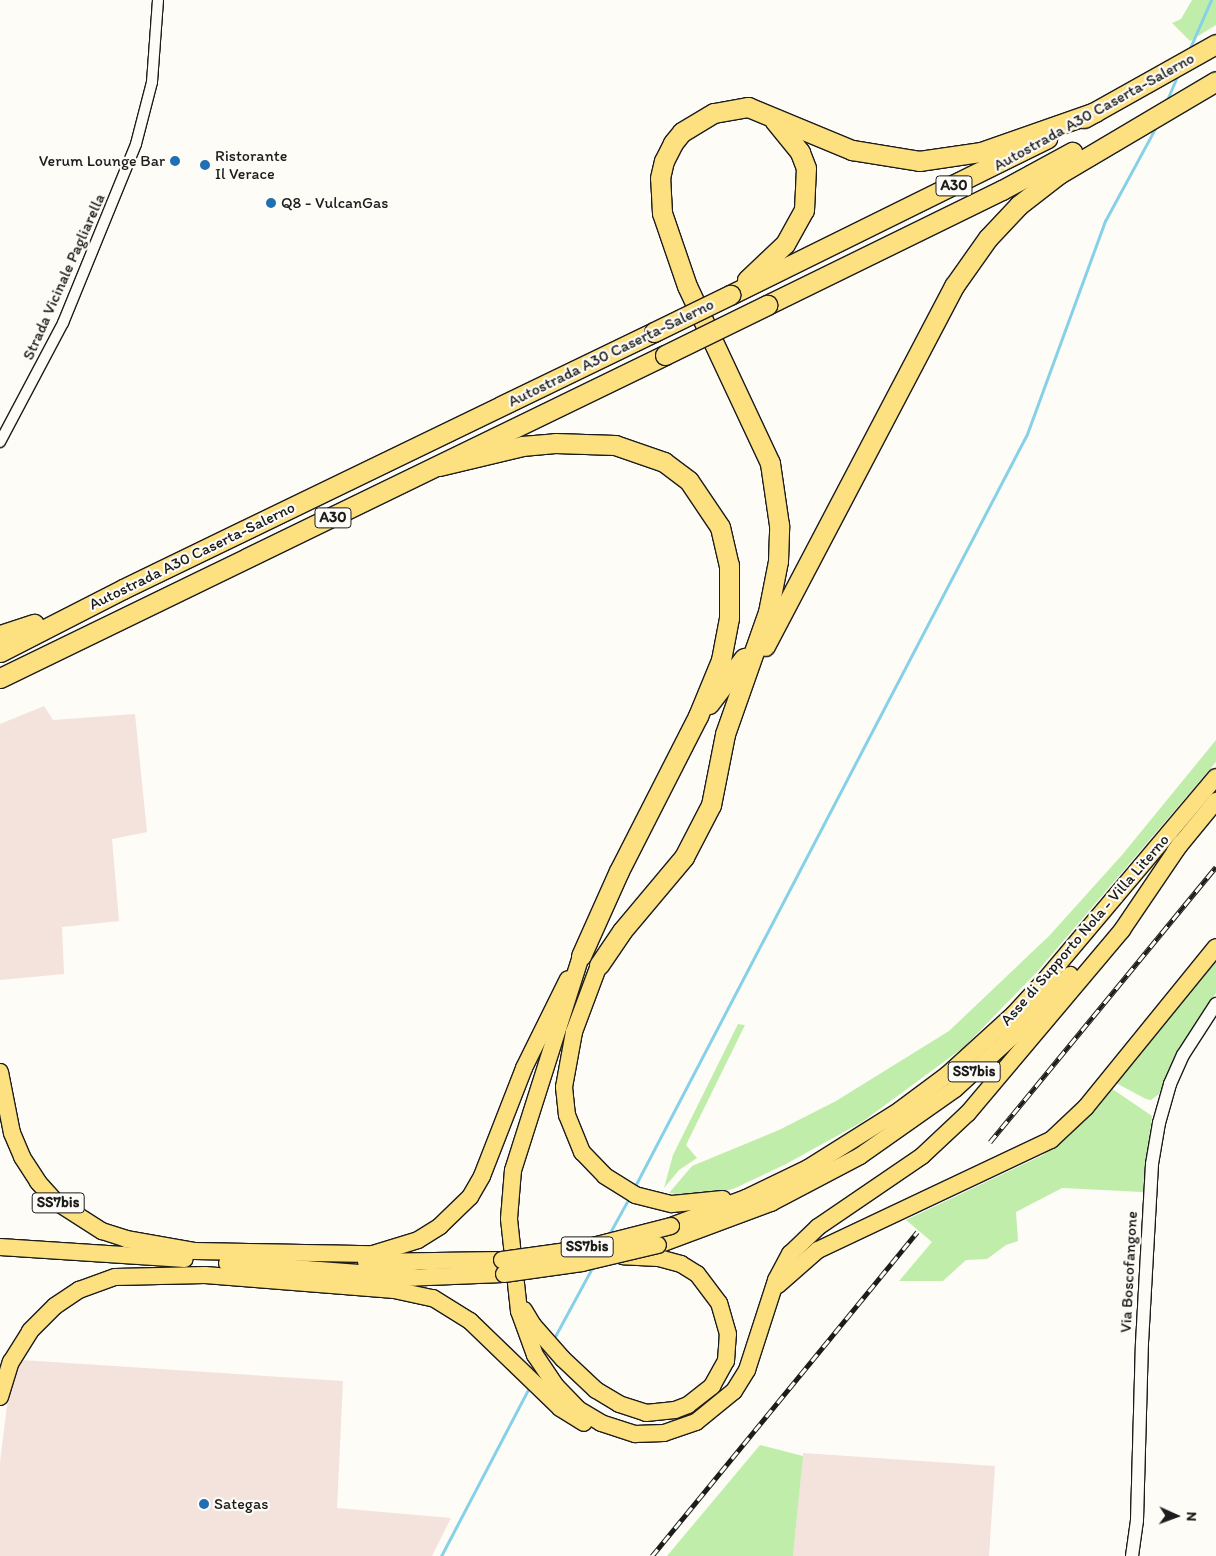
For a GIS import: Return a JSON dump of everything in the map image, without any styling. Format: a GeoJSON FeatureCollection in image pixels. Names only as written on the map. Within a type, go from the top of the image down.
{"type":"FeatureCollection","features":[{"type":"Feature","properties":{"kind":"highway","name":"Autostrada A30 Caserta-Salerno"},"geometry":{"type":"LineString","coordinates":[[0,652],[92,605],[996,166],[1216,44]]}},
{"type":"Feature","properties":{"kind":"highway"},"geometry":{"type":"LineString","coordinates":[[742,686],[954,286],[988,238],[1018,205],[1059,174],[1119,133],[1207,82]]}},
{"type":"Feature","properties":{"kind":"highway"},"geometry":{"type":"LineString","coordinates":[[553,1051],[599,965],[622,931],[684,857],[700,828],[711,804],[725,734],[775,587],[779,525],[770,463],[748,410],[687,286],[662,213],[659,195],[664,161],[682,132],[714,112],[732,108],[748,108],[768,113],[852,150],[918,161],[981,152],[1095,112]]}},
{"type":"Feature","properties":{"kind":"highway"},"geometry":{"type":"LineString","coordinates":[[730,295],[785,244],[804,210],[807,182],[800,152],[768,113]]}},
{"type":"Feature","properties":{"kind":"highway","name":"Autostrada A30 Caserta-Salerno"},"geometry":{"type":"LineString","coordinates":[[0,678],[439,466],[1119,133]]}},
{"type":"Feature","properties":{"kind":"highway"},"geometry":{"type":"LineString","coordinates":[[301,1255],[373,1254],[395,1250],[418,1240],[457,1212],[482,1176],[536,1042],[581,956],[619,871],[698,716],[720,660],[729,618],[729,564],[720,527],[689,481],[664,462],[642,452],[589,443],[522,446],[439,466]]}},
{"type":"Feature","properties":{"kind":"highway"},"geometry":{"type":"LineString","coordinates":[[0,635],[92,605]]}},
{"type":"Feature","properties":{"kind":"highway"},"geometry":{"type":"LineString","coordinates":[[698,716],[730,679],[757,637]]}},
{"type":"Feature","properties":{"kind":"highway","name":"Asse di Supporto Nola - Villa Literno"},"geometry":{"type":"LineString","coordinates":[[301,1255],[327,1260],[507,1272],[581,1248],[671,1226],[776,1184],[851,1143],[900,1110],[984,1043],[1045,980],[1216,777]]}},
{"type":"Feature","properties":{"kind":"highway","name":"Asse di Supporto Nola - Villa Literno"},"geometry":{"type":"LineString","coordinates":[[415,1277],[507,1272],[654,1251],[806,1187],[885,1140],[955,1089],[1026,1024],[1216,801]]}},
{"type":"Feature","properties":{"kind":"highway"},"geometry":{"type":"LineString","coordinates":[[302,1281],[394,1290],[433,1298],[470,1321],[523,1372],[564,1403],[586,1415],[635,1434],[664,1433],[688,1426],[706,1415],[734,1391],[754,1354],[767,1305],[781,1266],[799,1243],[922,1156],[968,1113],[1122,930],[1181,843]]}},
{"type":"Feature","properties":{"kind":"highway"},"geometry":{"type":"LineString","coordinates":[[767,1305],[783,1278],[818,1250],[1031,1152],[1066,1128],[1216,947]]}},
{"type":"Feature","properties":{"kind":"highway"},"geometry":{"type":"LineString","coordinates":[[564,1403],[535,1354],[523,1327],[507,1272],[509,1219],[513,1170],[553,1051],[581,956]]}},
{"type":"Feature","properties":{"kind":"highway"},"geometry":{"type":"LineString","coordinates":[[599,965],[574,1032],[564,1087],[567,1115],[582,1152],[605,1176],[636,1195],[672,1204],[712,1202],[776,1184]]}},
{"type":"Feature","properties":{"kind":"highway","name":"SS7bis"},"geometry":{"type":"LineString","coordinates":[[0,1072],[5,1106],[22,1156],[55,1201],[102,1231],[126,1239],[194,1251]]}},
{"type":"Feature","properties":{"kind":"highway","name":"SS7bis"},"geometry":{"type":"LineString","coordinates":[[0,1247],[142,1255],[415,1277]]}},
{"type":"Feature","properties":{"kind":"highway","name":"SS7bis"},"geometry":{"type":"LineString","coordinates":[[142,1255],[194,1251],[301,1255]]}},
{"type":"Feature","properties":{"kind":"highway"},"geometry":{"type":"LineString","coordinates":[[507,1272],[525,1312],[547,1342],[586,1380],[619,1404],[646,1413],[662,1412],[675,1410],[702,1396],[721,1372],[728,1349],[728,1334],[719,1303],[696,1274],[654,1251]]}},
{"type":"Feature","properties":{"kind":"highway","name":"SS7bis"},"geometry":{"type":"LineString","coordinates":[[0,1397],[11,1362],[42,1317],[79,1290],[97,1282],[115,1277],[154,1274],[302,1281],[415,1277]]}},
{"type":"Feature","properties":{"kind":"street","name":"Strada Vicinale Pagliarella"},"geometry":{"type":"LineString","coordinates":[[0,442],[63,323],[136,144],[152,82],[158,0]]}},
{"type":"Feature","properties":{"kind":"street","name":"Via Boscofangone"},"geometry":{"type":"LineString","coordinates":[[1132,1556],[1136,1520],[1142,1343],[1152,1164],[1159,1123],[1170,1084],[1183,1055],[1216,1004]]}},
{"type":"Feature","properties":{"kind":"shaded area"},"geometry":{"type":"Polygon","coordinates":[[[44,706],[53,720],[135,714],[147,832],[112,839],[119,921],[62,927],[64,974],[0,980],[0,724],[44,706]]]}},
{"type":"Feature","properties":{"kind":"shaded area"},"geometry":{"type":"Polygon","coordinates":[[[22,1360],[343,1381],[337,1508],[451,1518],[432,1556],[0,1556],[0,1462],[10,1382],[22,1360]]]}},
{"type":"Feature","properties":{"kind":"shaded area"},"geometry":{"type":"Polygon","coordinates":[[[803,1453],[995,1466],[989,1556],[793,1556],[803,1453]]]}},
{"type":"Feature","properties":{"kind":"green space"},"geometry":{"type":"Polygon","coordinates":[[[1192,0],[1216,0],[1216,25],[1190,41],[1172,23],[1181,19],[1192,0]]]}},
{"type":"Feature","properties":{"kind":"green space"},"geometry":{"type":"Polygon","coordinates":[[[1216,740],[1216,762],[1036,973],[964,1047],[862,1122],[786,1164],[733,1189],[699,1196],[669,1193],[692,1166],[779,1130],[836,1101],[949,1031],[1049,936],[1122,855],[1216,740]]]}},
{"type":"Feature","properties":{"kind":"green space"},"geometry":{"type":"Polygon","coordinates":[[[1216,959],[1216,993],[1181,1045],[1159,1094],[1151,1100],[1146,1099],[1116,1083],[1216,959]]]}},
{"type":"Feature","properties":{"kind":"green space"},"geometry":{"type":"Polygon","coordinates":[[[738,1024],[745,1025],[686,1145],[697,1158],[679,1170],[664,1188],[673,1155],[738,1024]]]}},
{"type":"Feature","properties":{"kind":"green space"},"geometry":{"type":"Polygon","coordinates":[[[1111,1088],[1152,1116],[1143,1192],[1062,1188],[1016,1212],[1018,1241],[1006,1245],[987,1259],[966,1260],[943,1281],[899,1281],[932,1242],[906,1220],[1043,1155],[1076,1129],[1111,1088]]]}},
{"type":"Feature","properties":{"kind":"green space"},"geometry":{"type":"Polygon","coordinates":[[[760,1445],[803,1456],[793,1556],[667,1556],[760,1445]]]}},
{"type":"Feature","properties":{"kind":"waterway"},"geometry":{"type":"LineString","coordinates":[[1189,50],[1211,0]]}},
{"type":"Feature","properties":{"kind":"waterway"},"geometry":{"type":"LineString","coordinates":[[1167,100],[1178,74]]}},
{"type":"Feature","properties":{"kind":"waterway"},"geometry":{"type":"LineString","coordinates":[[634,1188],[1027,434],[1105,221],[1157,125]]}},
{"type":"Feature","properties":{"kind":"waterway"},"geometry":{"type":"LineString","coordinates":[[608,1236],[629,1198]]}},
{"type":"Feature","properties":{"kind":"waterway"},"geometry":{"type":"LineString","coordinates":[[553,1340],[593,1266]]}},
{"type":"Feature","properties":{"kind":"waterway"},"geometry":{"type":"LineString","coordinates":[[441,1556],[530,1386]]}},
{"type":"Feature","properties":{"kind":"railway"},"geometry":{"type":"LineString","coordinates":[[990,1142],[1216,867]]}},
{"type":"Feature","properties":{"kind":"railway"},"geometry":{"type":"LineString","coordinates":[[652,1556],[917,1232]]}},
{"type":"Feature","properties":{"kind":"place","name":"Verum Lounge Bar"},"geometry":{"type":"Point","coordinates":[175,161]}},
{"type":"Feature","properties":{"kind":"place","name":"Ristorante Il Verace"},"geometry":{"type":"Point","coordinates":[205,165]}},
{"type":"Feature","properties":{"kind":"place","name":"Q8 - VulcanGas"},"geometry":{"type":"Point","coordinates":[271,203]}},
{"type":"Feature","properties":{"kind":"place","name":"Sategas"},"geometry":{"type":"Point","coordinates":[204,1504]}}]}
